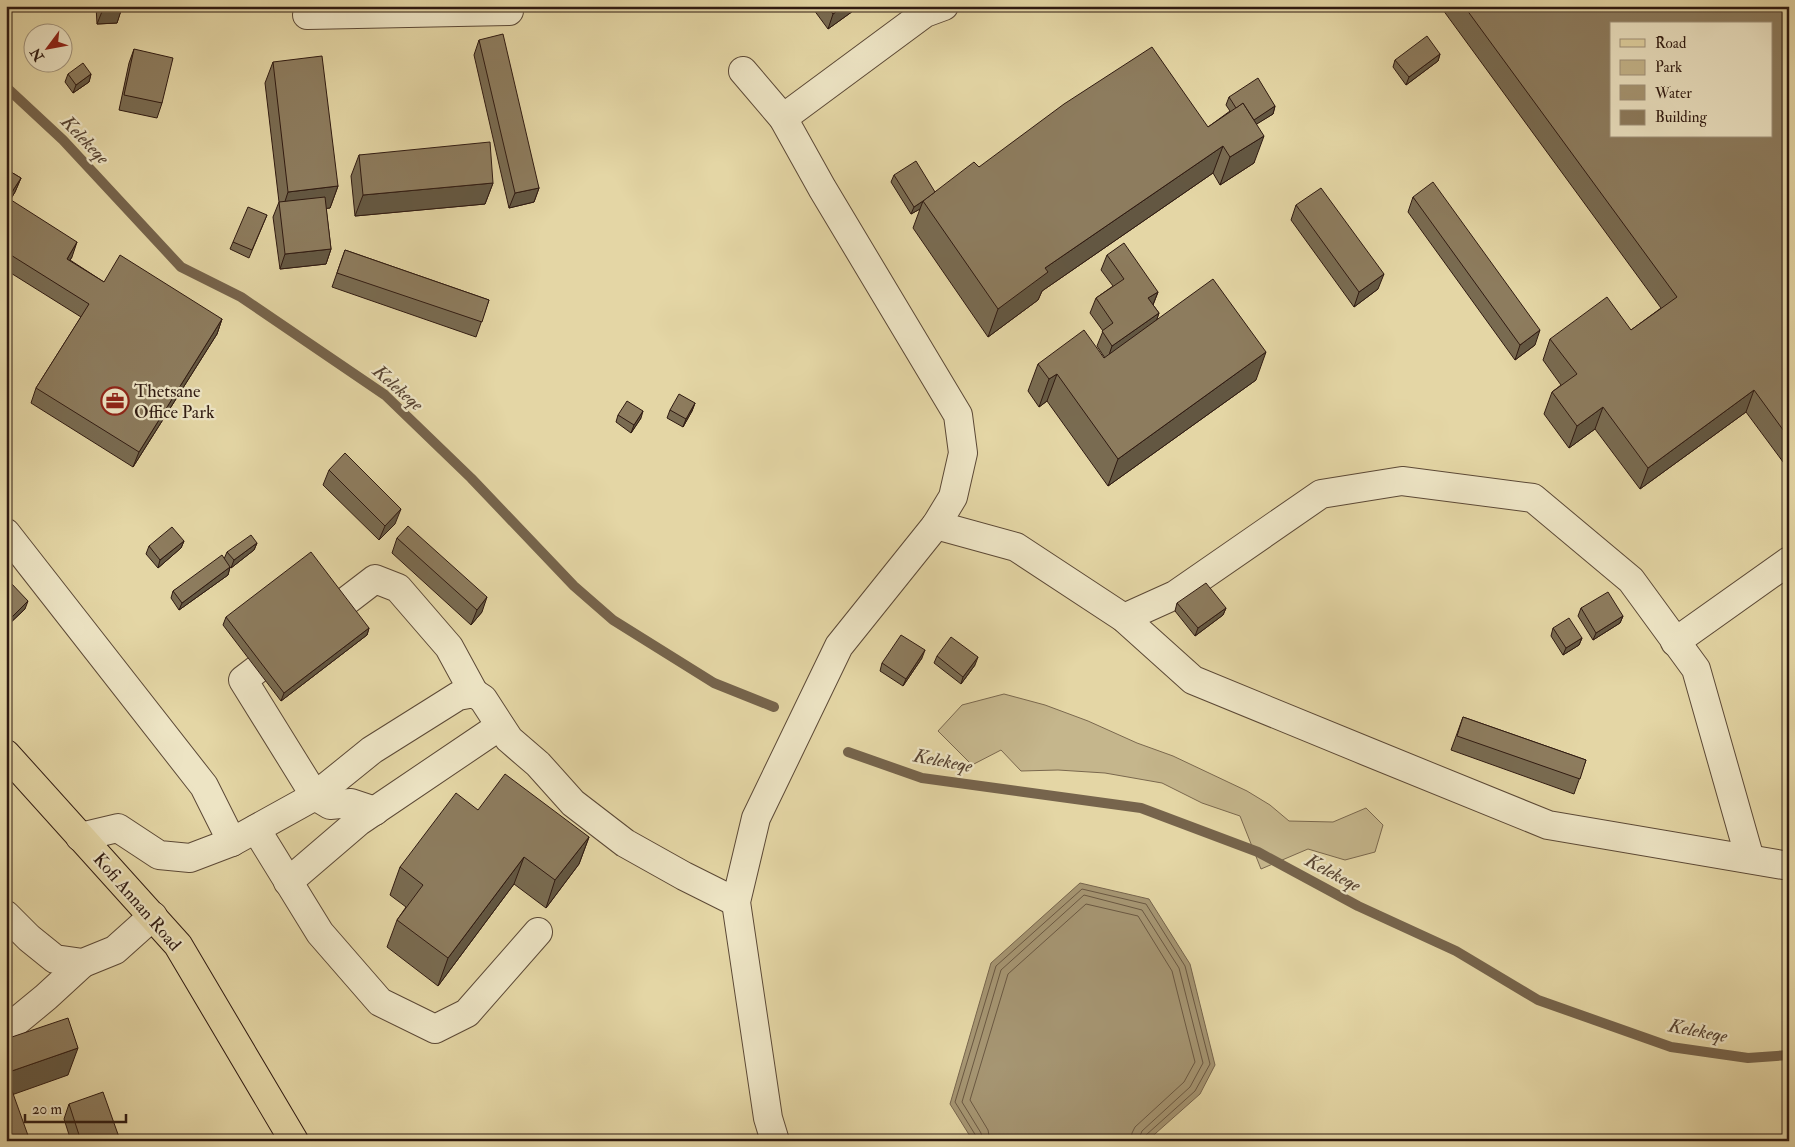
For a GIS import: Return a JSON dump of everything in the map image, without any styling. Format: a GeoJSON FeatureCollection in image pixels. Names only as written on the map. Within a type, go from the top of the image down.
{"type":"FeatureCollection","features":[{"type":"Feature","properties":{"kind":"main road","name":"Kofi Annan Road"},"geometry":{"type":"LineString","coordinates":[[6,754],[178,945],[294,1141]]}},
{"type":"Feature","properties":{"kind":"street"},"geometry":{"type":"LineString","coordinates":[[307,15],[509,9]]}},
{"type":"Feature","properties":{"kind":"street"},"geometry":{"type":"LineString","coordinates":[[783,118],[931,9]]}},
{"type":"Feature","properties":{"kind":"street"},"geometry":{"type":"LineString","coordinates":[[743,71],[783,118],[822,188],[958,415],[963,453],[953,496],[936,525],[839,646],[756,818],[736,902],[768,1118],[775,1141]]}},
{"type":"Feature","properties":{"kind":"street"},"geometry":{"type":"LineString","coordinates":[[1124,618],[1174,594],[1321,494],[1402,481],[1533,498],[1631,580],[1696,670],[1750,859]]}},
{"type":"Feature","properties":{"kind":"street"},"geometry":{"type":"LineString","coordinates":[[936,525],[1016,547],[1124,618],[1193,680],[1366,752],[1548,824],[1789,866]]}},
{"type":"Feature","properties":{"kind":"street"},"geometry":{"type":"LineString","coordinates":[[6,533],[204,786],[232,842]]}},
{"type":"Feature","properties":{"kind":"street"},"geometry":{"type":"LineString","coordinates":[[1675,642],[1789,561]]}},
{"type":"Feature","properties":{"kind":"street"},"geometry":{"type":"LineString","coordinates":[[375,811],[351,803],[330,805],[315,796],[243,680],[375,579],[398,588],[449,647],[474,692],[483,699],[509,739],[538,764],[573,802],[625,843],[736,902]]}},
{"type":"Feature","properties":{"kind":"street"},"geometry":{"type":"LineString","coordinates":[[80,837],[118,828],[159,855],[190,858],[232,842],[315,796],[372,750],[458,696],[474,692]]}},
{"type":"Feature","properties":{"kind":"street"},"geometry":{"type":"LineString","coordinates":[[288,882],[358,822],[500,726]]}},
{"type":"Feature","properties":{"kind":"street"},"geometry":{"type":"LineString","coordinates":[[256,830],[320,933],[380,1002],[435,1029],[467,1014],[538,932]]}},
{"type":"Feature","properties":{"kind":"street"},"geometry":{"type":"LineString","coordinates":[[6,915],[29,938],[55,959],[83,963]]}},
{"type":"Feature","properties":{"kind":"street"},"geometry":{"type":"LineString","coordinates":[[6,1030],[83,963],[114,950],[153,916]]}},
{"type":"Feature","properties":{"kind":"green space"},"geometry":{"type":"Polygon","coordinates":[[[1004,694],[1045,705],[1173,756],[1247,791],[1270,805],[1289,821],[1333,822],[1366,808],[1383,825],[1375,852],[1345,860],[1308,849],[1261,869],[1240,816],[1202,803],[1162,783],[1105,773],[1058,770],[1021,771],[1001,750],[972,765],[938,731],[962,705],[1004,694]]]}},
{"type":"Feature","properties":{"kind":"water"},"geometry":{"type":"Polygon","coordinates":[[[1080,883],[1149,899],[1190,964],[1215,1065],[1200,1094],[1147,1141],[973,1141],[950,1104],[991,963],[1080,883]]]}},
{"type":"Feature","properties":{"kind":"building"},"geometry":{"type":"Polygon","coordinates":[[[102,6],[122,6],[122,8],[103,9],[102,6]]]}},
{"type":"Feature","properties":{"kind":"building"},"geometry":{"type":"Polygon","coordinates":[[[827,6],[844,6],[833,14],[827,6]]]}},
{"type":"Feature","properties":{"kind":"building"},"geometry":{"type":"Polygon","coordinates":[[[1464,6],[1789,6],[1789,438],[1754,390],[1648,468],[1603,407],[1577,426],[1552,392],[1577,374],[1550,339],[1607,297],[1631,330],[1677,297],[1464,6]]]}},
{"type":"Feature","properties":{"kind":"building"},"geometry":{"type":"Polygon","coordinates":[[[503,34],[539,188],[515,193],[479,40],[503,34]]]}},
{"type":"Feature","properties":{"kind":"building"},"geometry":{"type":"Polygon","coordinates":[[[1427,36],[1440,54],[1409,77],[1395,60],[1427,36]]]}},
{"type":"Feature","properties":{"kind":"building"},"geometry":{"type":"Polygon","coordinates":[[[1152,47],[1208,127],[1243,103],[1264,136],[1230,157],[1223,146],[1045,268],[1048,272],[998,309],[923,201],[974,162],[979,167],[1064,104],[1152,47]]]}},
{"type":"Feature","properties":{"kind":"building"},"geometry":{"type":"Polygon","coordinates":[[[134,49],[173,58],[162,103],[124,95],[134,49]]]}},
{"type":"Feature","properties":{"kind":"building"},"geometry":{"type":"Polygon","coordinates":[[[322,56],[338,186],[288,192],[273,62],[322,56]]]}},
{"type":"Feature","properties":{"kind":"building"},"geometry":{"type":"Polygon","coordinates":[[[83,63],[91,74],[76,85],[68,74],[83,63]]]}},
{"type":"Feature","properties":{"kind":"building"},"geometry":{"type":"Polygon","coordinates":[[[1258,78],[1275,106],[1254,120],[1243,103],[1236,108],[1229,97],[1258,78]]]}},
{"type":"Feature","properties":{"kind":"building"},"geometry":{"type":"Polygon","coordinates":[[[490,142],[493,183],[363,195],[359,155],[490,142]]]}},
{"type":"Feature","properties":{"kind":"building"},"geometry":{"type":"Polygon","coordinates":[[[916,161],[935,192],[914,207],[894,175],[916,161]]]}},
{"type":"Feature","properties":{"kind":"building"},"geometry":{"type":"Polygon","coordinates":[[[6,169],[21,178],[8,198],[77,242],[67,259],[104,282],[120,255],[222,319],[139,452],[36,388],[89,304],[6,252],[6,169]]]}},
{"type":"Feature","properties":{"kind":"building"},"geometry":{"type":"Polygon","coordinates":[[[1433,182],[1540,330],[1520,345],[1413,197],[1433,182]]]}},
{"type":"Feature","properties":{"kind":"building"},"geometry":{"type":"Polygon","coordinates":[[[1321,188],[1384,274],[1359,292],[1296,205],[1321,188]]]}},
{"type":"Feature","properties":{"kind":"building"},"geometry":{"type":"Polygon","coordinates":[[[325,197],[331,249],[285,254],[279,202],[325,197]]]}},
{"type":"Feature","properties":{"kind":"building"},"geometry":{"type":"Polygon","coordinates":[[[248,207],[267,215],[252,250],[233,242],[248,207]]]}},
{"type":"Feature","properties":{"kind":"building"},"geometry":{"type":"Polygon","coordinates":[[[1124,243],[1158,292],[1148,298],[1159,313],[1112,346],[1102,331],[1113,323],[1096,298],[1124,279],[1107,255],[1124,243]]]}},
{"type":"Feature","properties":{"kind":"building"},"geometry":{"type":"Polygon","coordinates":[[[345,250],[489,300],[482,322],[337,273],[345,250]]]}},
{"type":"Feature","properties":{"kind":"building"},"geometry":{"type":"Polygon","coordinates":[[[1213,279],[1266,352],[1118,459],[1057,374],[1049,379],[1038,364],[1084,330],[1104,358],[1213,279]]]}},
{"type":"Feature","properties":{"kind":"building"},"geometry":{"type":"Polygon","coordinates":[[[679,394],[695,403],[686,419],[670,410],[679,394]]]}},
{"type":"Feature","properties":{"kind":"building"},"geometry":{"type":"Polygon","coordinates":[[[627,401],[643,411],[634,425],[618,415],[627,401]]]}},
{"type":"Feature","properties":{"kind":"building"},"geometry":{"type":"Polygon","coordinates":[[[345,453],[401,509],[385,526],[329,470],[345,453]]]}},
{"type":"Feature","properties":{"kind":"building"},"geometry":{"type":"Polygon","coordinates":[[[408,526],[487,597],[477,610],[397,538],[408,526]]]}},
{"type":"Feature","properties":{"kind":"building"},"geometry":{"type":"Polygon","coordinates":[[[172,527],[184,541],[160,560],[149,546],[172,527]]]}},
{"type":"Feature","properties":{"kind":"building"},"geometry":{"type":"Polygon","coordinates":[[[251,535],[257,543],[234,560],[227,552],[251,535]]]}},
{"type":"Feature","properties":{"kind":"building"},"geometry":{"type":"Polygon","coordinates":[[[311,552],[369,628],[284,693],[226,617],[311,552]]]}},
{"type":"Feature","properties":{"kind":"building"},"geometry":{"type":"Polygon","coordinates":[[[222,555],[230,567],[182,603],[173,591],[222,555]]]}},
{"type":"Feature","properties":{"kind":"building"},"geometry":{"type":"Polygon","coordinates":[[[10,582],[28,601],[10,619],[6,616],[6,585],[10,582]]]}},
{"type":"Feature","properties":{"kind":"building"},"geometry":{"type":"Polygon","coordinates":[[[1206,583],[1226,608],[1198,628],[1177,603],[1206,583]]]}},
{"type":"Feature","properties":{"kind":"building"},"geometry":{"type":"Polygon","coordinates":[[[1608,592],[1623,616],[1596,633],[1581,608],[1608,592]]]}},
{"type":"Feature","properties":{"kind":"building"},"geometry":{"type":"Polygon","coordinates":[[[1569,618],[1582,638],[1566,648],[1553,628],[1569,618]]]}},
{"type":"Feature","properties":{"kind":"building"},"geometry":{"type":"Polygon","coordinates":[[[901,635],[925,650],[906,679],[882,663],[901,635]]]}},
{"type":"Feature","properties":{"kind":"building"},"geometry":{"type":"Polygon","coordinates":[[[951,637],[978,657],[963,677],[937,656],[951,637]]]}},
{"type":"Feature","properties":{"kind":"building"},"geometry":{"type":"Polygon","coordinates":[[[1463,717],[1586,760],[1580,779],[1457,736],[1463,717]]]}},
{"type":"Feature","properties":{"kind":"building"},"geometry":{"type":"Polygon","coordinates":[[[505,774],[589,837],[555,880],[524,857],[448,958],[397,920],[423,885],[400,867],[456,793],[478,810],[505,774]]]}},
{"type":"Feature","properties":{"kind":"building"},"geometry":{"type":"Polygon","coordinates":[[[68,1018],[78,1048],[6,1073],[6,1039],[68,1018]]]}},
{"type":"Feature","properties":{"kind":"building"},"geometry":{"type":"Polygon","coordinates":[[[6,1074],[30,1141],[6,1141],[6,1074]]]}},
{"type":"Feature","properties":{"kind":"building"},"geometry":{"type":"Polygon","coordinates":[[[103,1092],[120,1140],[81,1141],[69,1104],[103,1092]]]}},
{"type":"Feature","properties":{"kind":"building"},"geometry":{"type":"Polygon","coordinates":[[[132,1136],[134,1141],[118,1141],[132,1136]]]}},
{"type":"Feature","properties":{"kind":"waterway","name":"Kelekeqe"},"geometry":{"type":"LineString","coordinates":[[6,87],[63,140],[181,267],[241,297],[385,395],[471,478],[574,586],[613,620],[714,683],[774,707]]}},
{"type":"Feature","properties":{"kind":"waterway","name":"Kelekeqe"},"geometry":{"type":"LineString","coordinates":[[848,752],[922,778],[1141,808],[1258,852],[1358,906],[1456,951],[1538,1000],[1671,1047],[1748,1058],[1789,1055]]}},
{"type":"Feature","properties":{"kind":"place","name":"Thetsane Office Park"},"geometry":{"type":"Point","coordinates":[115,401]}}]}
